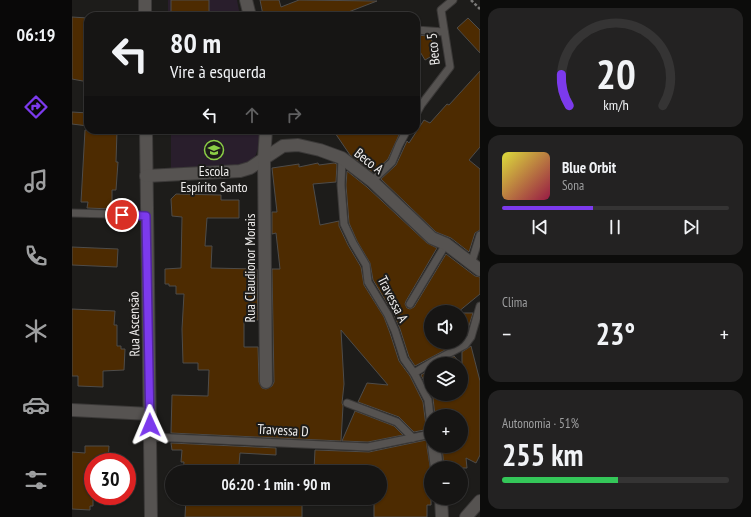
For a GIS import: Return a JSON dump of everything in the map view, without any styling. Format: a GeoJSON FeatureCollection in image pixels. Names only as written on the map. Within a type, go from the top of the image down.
{"type":"FeatureCollection","features":[{"type":"Feature","properties":{"kind":"street"},"geometry":{"type":"LineString","coordinates":[[145,0],[145,12]]}},
{"type":"Feature","properties":{"kind":"street"},"geometry":{"type":"LineString","coordinates":[[246,0],[249,12]]}},
{"type":"Feature","properties":{"kind":"street","name":"Rua Ascensão"},"geometry":{"type":"LineString","coordinates":[[146,134],[151,517]]}},
{"type":"Feature","properties":{"kind":"street","name":"Rua Claudionor Morais"},"geometry":{"type":"LineString","coordinates":[[266,134],[264,159],[266,382]]}},
{"type":"Feature","properties":{"kind":"street","name":"Beco A"},"geometry":{"type":"LineString","coordinates":[[146,176],[240,171],[250,168],[283,146],[298,145],[320,150],[342,158],[372,181],[432,238],[446,244],[475,267]]}},
{"type":"Feature","properties":{"kind":"street"},"geometry":{"type":"LineString","coordinates":[[72,410],[150,414]]}},
{"type":"Feature","properties":{"kind":"street"},"geometry":{"type":"LineString","coordinates":[[466,517],[480,501]]}},
{"type":"Feature","properties":{"kind":"street"},"geometry":{"type":"LineString","coordinates":[[441,505],[442,517]]}},
{"type":"Feature","properties":{"kind":"lane","name":"Beco 5"},"geometry":{"type":"LineString","coordinates":[[420,107],[450,67],[441,10],[453,0]]}},
{"type":"Feature","properties":{"kind":"lane"},"geometry":{"type":"LineString","coordinates":[[420,30],[444,32]]}},
{"type":"Feature","properties":{"kind":"lane"},"geometry":{"type":"LineString","coordinates":[[372,181],[392,162],[405,134]]}},
{"type":"Feature","properties":{"kind":"lane","name":"Travessa A"},"geometry":{"type":"LineString","coordinates":[[342,158],[341,185],[344,224],[353,244],[366,265],[368,282],[388,315],[404,359],[414,373],[428,400],[429,409]]}},
{"type":"Feature","properties":{"kind":"lane"},"geometry":{"type":"LineString","coordinates":[[72,213],[146,216]]}},
{"type":"Feature","properties":{"kind":"lane"},"geometry":{"type":"LineString","coordinates":[[475,267],[480,235]]}},
{"type":"Feature","properties":{"kind":"lane"},"geometry":{"type":"LineString","coordinates":[[410,304],[446,244]]}},
{"type":"Feature","properties":{"kind":"lane"},"geometry":{"type":"LineString","coordinates":[[414,373],[465,345],[471,337],[480,306]]}},
{"type":"Feature","properties":{"kind":"lane"},"geometry":{"type":"LineString","coordinates":[[348,403],[397,422],[413,438]]}},
{"type":"Feature","properties":{"kind":"lane","name":"Travessa D"},"geometry":{"type":"LineString","coordinates":[[151,436],[368,447],[424,436]]}},
{"type":"Feature","properties":{"kind":"path"},"geometry":{"type":"LineString","coordinates":[[470,0],[480,9]]}},
{"type":"Feature","properties":{"kind":"shaded area"},"geometry":{"type":"Polygon","coordinates":[[[168,0],[237,0],[239,12],[168,12],[168,0]]]}},
{"type":"Feature","properties":{"kind":"shaded area","name":"Escola Espírito Santo"},"geometry":{"type":"Polygon","coordinates":[[[171,134],[262,134],[262,137],[253,163],[221,170],[171,170],[171,134]]]}},
{"type":"Feature","properties":{"kind":"building"},"geometry":{"type":"Polygon","coordinates":[[[171,0],[209,0],[209,12],[171,12],[171,0]]]}},
{"type":"Feature","properties":{"kind":"building"},"geometry":{"type":"Polygon","coordinates":[[[260,0],[279,0],[281,7],[299,0],[377,1],[348,12],[262,12],[260,0]]]}},
{"type":"Feature","properties":{"kind":"building"},"geometry":{"type":"Polygon","coordinates":[[[72,17],[84,18],[84,81],[72,79],[72,17]]]}},
{"type":"Feature","properties":{"kind":"building"},"geometry":{"type":"Polygon","coordinates":[[[468,18],[480,30],[480,53],[457,28],[468,18]]]}},
{"type":"Feature","properties":{"kind":"building"},"geometry":{"type":"Polygon","coordinates":[[[420,35],[429,36],[439,52],[425,60],[420,52],[420,35]]]}},
{"type":"Feature","properties":{"kind":"building"},"geometry":{"type":"Polygon","coordinates":[[[480,71],[480,147],[469,160],[480,169],[480,230],[475,233],[469,252],[451,238],[436,232],[381,179],[396,165],[407,141],[409,143],[415,134],[420,134],[420,126],[424,120],[430,123],[447,104],[449,105],[480,71]]]}},
{"type":"Feature","properties":{"kind":"building"},"geometry":{"type":"Polygon","coordinates":[[[72,112],[84,113],[84,126],[72,124],[72,112]]]}},
{"type":"Feature","properties":{"kind":"building"},"geometry":{"type":"Polygon","coordinates":[[[85,134],[117,134],[116,162],[118,162],[116,190],[112,190],[112,209],[87,208],[88,202],[81,202],[85,134]]]}},
{"type":"Feature","properties":{"kind":"building"},"geometry":{"type":"Polygon","coordinates":[[[336,134],[399,135],[388,159],[373,173],[350,155],[336,134]]]}},
{"type":"Feature","properties":{"kind":"building"},"geometry":{"type":"Polygon","coordinates":[[[318,163],[319,165],[337,164],[336,182],[313,184],[320,225],[339,221],[339,226],[348,245],[361,267],[364,285],[384,317],[399,361],[410,376],[423,402],[424,430],[414,432],[399,417],[358,402],[367,383],[388,385],[341,330],[344,384],[341,441],[171,433],[172,395],[208,396],[209,370],[198,370],[198,363],[183,363],[182,329],[184,294],[176,294],[176,286],[169,286],[169,284],[165,284],[165,269],[181,268],[182,217],[172,216],[171,199],[176,194],[221,195],[221,200],[239,200],[239,218],[207,218],[205,246],[212,246],[211,268],[257,269],[258,320],[244,320],[244,347],[258,347],[259,382],[262,388],[266,389],[272,386],[274,382],[272,269],[280,269],[276,233],[272,234],[272,212],[277,212],[272,168],[299,164],[299,167],[318,163]]]}},
{"type":"Feature","properties":{"kind":"building"},"geometry":{"type":"Polygon","coordinates":[[[347,171],[367,187],[427,243],[437,248],[406,301],[405,304],[407,308],[410,309],[414,307],[446,254],[475,276],[480,277],[480,294],[467,305],[424,305],[424,349],[447,349],[432,357],[424,357],[424,361],[415,366],[409,357],[393,313],[373,280],[370,263],[357,241],[349,223],[346,185],[347,171]]]}},
{"type":"Feature","properties":{"kind":"building"},"geometry":{"type":"Polygon","coordinates":[[[72,247],[118,249],[117,267],[72,265],[72,247]]]}},
{"type":"Feature","properties":{"kind":"building"},"geometry":{"type":"Polygon","coordinates":[[[72,309],[115,311],[114,325],[117,325],[117,346],[121,346],[121,349],[125,349],[124,370],[103,371],[103,387],[78,386],[78,376],[72,376],[72,309]]]}},
{"type":"Feature","properties":{"kind":"building"},"geometry":{"type":"Polygon","coordinates":[[[468,313],[473,313],[468,329],[468,313]]]}},
{"type":"Feature","properties":{"kind":"building"},"geometry":{"type":"Polygon","coordinates":[[[471,346],[480,381],[480,455],[476,463],[466,458],[466,461],[443,461],[443,453],[468,453],[468,409],[434,409],[433,401],[468,401],[468,357],[462,357],[462,352],[471,346]]]}},
{"type":"Feature","properties":{"kind":"building"},"geometry":{"type":"Polygon","coordinates":[[[424,373],[424,381],[421,375],[424,373]]]}},
{"type":"Feature","properties":{"kind":"building"},"geometry":{"type":"Polygon","coordinates":[[[355,411],[394,426],[403,435],[368,442],[342,441],[355,411]]]}},
{"type":"Feature","properties":{"kind":"building"},"geometry":{"type":"Polygon","coordinates":[[[424,440],[424,453],[428,453],[429,461],[424,461],[424,505],[427,505],[427,517],[374,517],[374,505],[387,505],[387,465],[314,465],[315,450],[369,452],[424,440]]]}},
{"type":"Feature","properties":{"kind":"building"},"geometry":{"type":"Polygon","coordinates":[[[171,443],[276,448],[276,455],[240,453],[239,465],[184,465],[184,462],[181,462],[182,450],[172,450],[171,443]]]}},
{"type":"Feature","properties":{"kind":"building"},"geometry":{"type":"Polygon","coordinates":[[[85,446],[109,446],[109,453],[85,453],[85,446]]]}},
{"type":"Feature","properties":{"kind":"building"},"geometry":{"type":"Polygon","coordinates":[[[72,452],[85,453],[84,505],[93,505],[90,506],[90,510],[72,509],[72,452]]]}},
{"type":"Feature","properties":{"kind":"building"},"geometry":{"type":"Polygon","coordinates":[[[186,505],[302,505],[302,517],[185,517],[186,505]]]}},
{"type":"Feature","properties":{"kind":"place","name":"Escola Espírito Santo"},"geometry":{"type":"Point","coordinates":[214,150]}},
{"type":"Feature","properties":{"kind":"route"},"geometry":{"type":"LineString","coordinates":[[122,215],[146,216],[150,425]]}}]}
